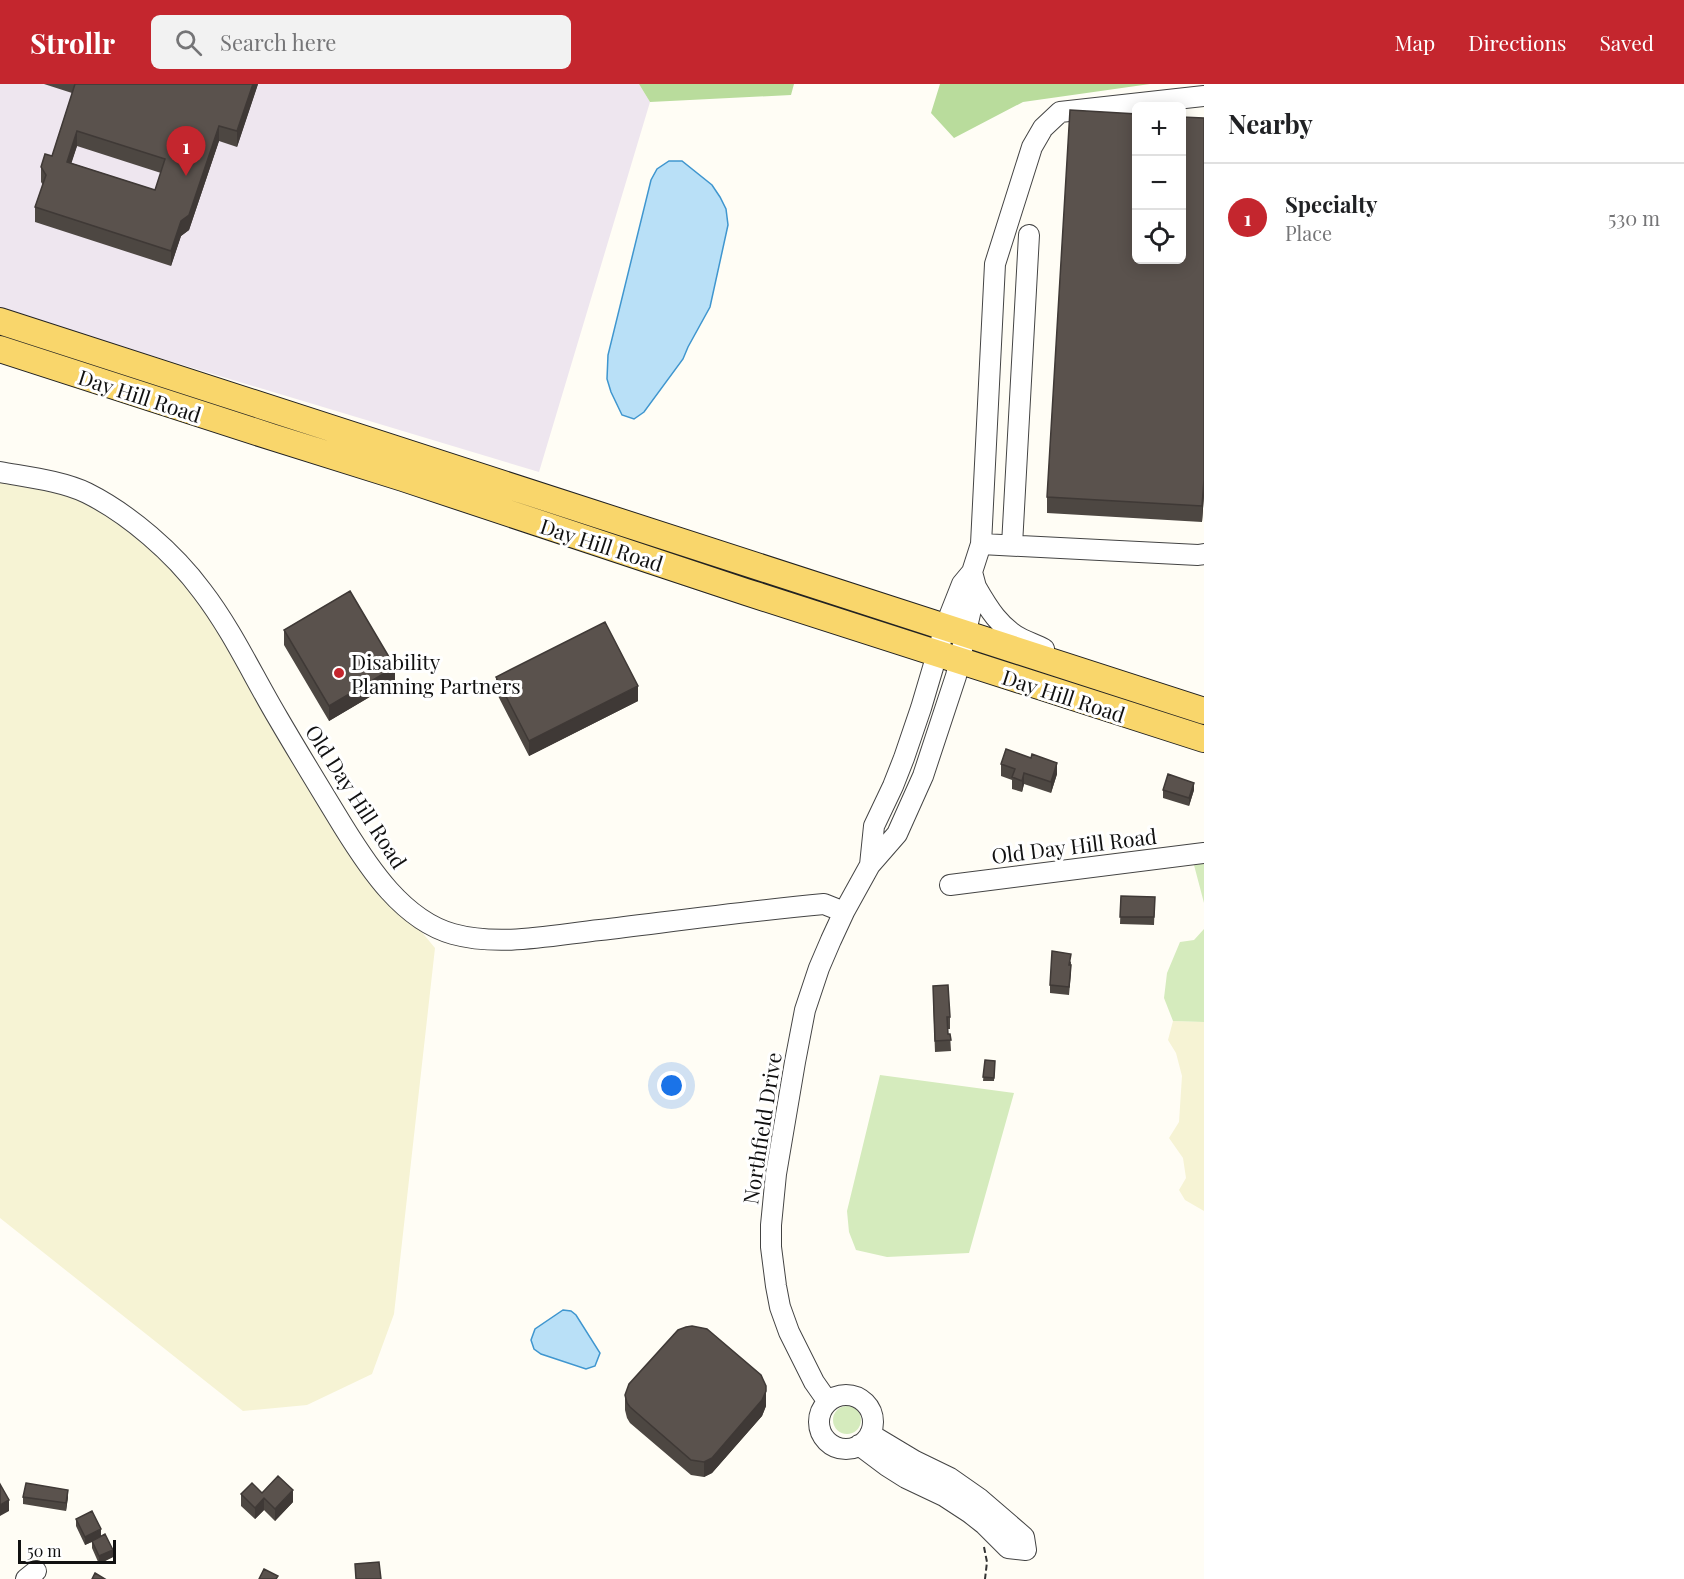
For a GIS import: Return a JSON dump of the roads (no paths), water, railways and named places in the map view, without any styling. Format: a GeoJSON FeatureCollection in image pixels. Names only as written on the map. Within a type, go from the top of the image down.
{"type":"FeatureCollection","features":[{"type":"Feature","properties":{"kind":"main road","name":"Day Hill Road"},"geometry":{"type":"LineString","coordinates":[[0,321],[1204,711]]}},
{"type":"Feature","properties":{"kind":"main road","name":"Day Hill Road"},"geometry":{"type":"LineString","coordinates":[[0,349],[1204,739]]}},
{"type":"Feature","properties":{"kind":"main road"},"geometry":{"type":"LineString","coordinates":[[272,438],[283,412]]}},
{"type":"Feature","properties":{"kind":"main road"},"geometry":{"type":"LineString","coordinates":[[503,511],[511,486]]}},
{"type":"Feature","properties":{"kind":"street","name":"Northfield Drive"},"geometry":{"type":"LineString","coordinates":[[828,1402],[814,1382],[799,1353],[780,1307],[772,1256],[771,1226],[776,1174],[803,1020],[819,968],[844,912],[870,865],[897,834],[923,776],[956,676],[948,657],[955,630],[974,580],[981,544],[995,264],[1032,147],[1043,128],[1060,112],[1204,96]]}},
{"type":"Feature","properties":{"kind":"street"},"geometry":{"type":"LineString","coordinates":[[1012,545],[1029,235]]}},
{"type":"Feature","properties":{"kind":"street"},"geometry":{"type":"LineString","coordinates":[[994,282],[1027,281]]}},
{"type":"Feature","properties":{"kind":"street","name":"Old Day Hill Road"},"geometry":{"type":"LineString","coordinates":[[0,472],[85,492],[133,523],[180,565],[202,591],[223,623],[356,846],[395,896],[413,913],[431,924],[451,934],[473,938],[518,938],[824,904],[844,912]]}},
{"type":"Feature","properties":{"kind":"street"},"geometry":{"type":"LineString","coordinates":[[981,544],[1204,554]]}},
{"type":"Feature","properties":{"kind":"street"},"geometry":{"type":"LineString","coordinates":[[974,580],[989,610],[1005,628],[1079,671]]}},
{"type":"Feature","properties":{"kind":"street","name":"Old Day Hill Road"},"geometry":{"type":"LineString","coordinates":[[950,885],[1204,853]]}},
{"type":"Feature","properties":{"kind":"street"},"geometry":{"type":"LineString","coordinates":[[845,1395],[862,1400],[872,1416],[872,1428],[865,1439],[849,1449],[831,1444],[824,1437],[819,1419],[822,1409],[828,1402],[845,1395]]}},
{"type":"Feature","properties":{"kind":"street"},"geometry":{"type":"LineString","coordinates":[[865,1439],[950,1478],[980,1499],[1024,1537],[1026,1550],[1008,1548],[970,1513],[944,1496],[887,1466],[865,1439]]}},
{"type":"Feature","properties":{"kind":"water"},"geometry":{"type":"Polygon","coordinates":[[[669,161],[682,161],[712,185],[726,209],[728,225],[710,307],[683,359],[644,412],[634,419],[622,415],[611,392],[607,379],[608,355],[651,180],[657,169],[669,161]]]}},
{"type":"Feature","properties":{"kind":"water"},"geometry":{"type":"Polygon","coordinates":[[[563,1310],[571,1311],[576,1315],[600,1353],[595,1366],[586,1369],[541,1354],[534,1349],[531,1340],[535,1329],[563,1310]]]}},
{"type":"Feature","properties":{"kind":"place","name":"Specialty"},"geometry":{"type":"Point","coordinates":[186,176]}},
{"type":"Feature","properties":{"kind":"place","name":"Disability Planning Partners"},"geometry":{"type":"Point","coordinates":[339,673]}}]}
